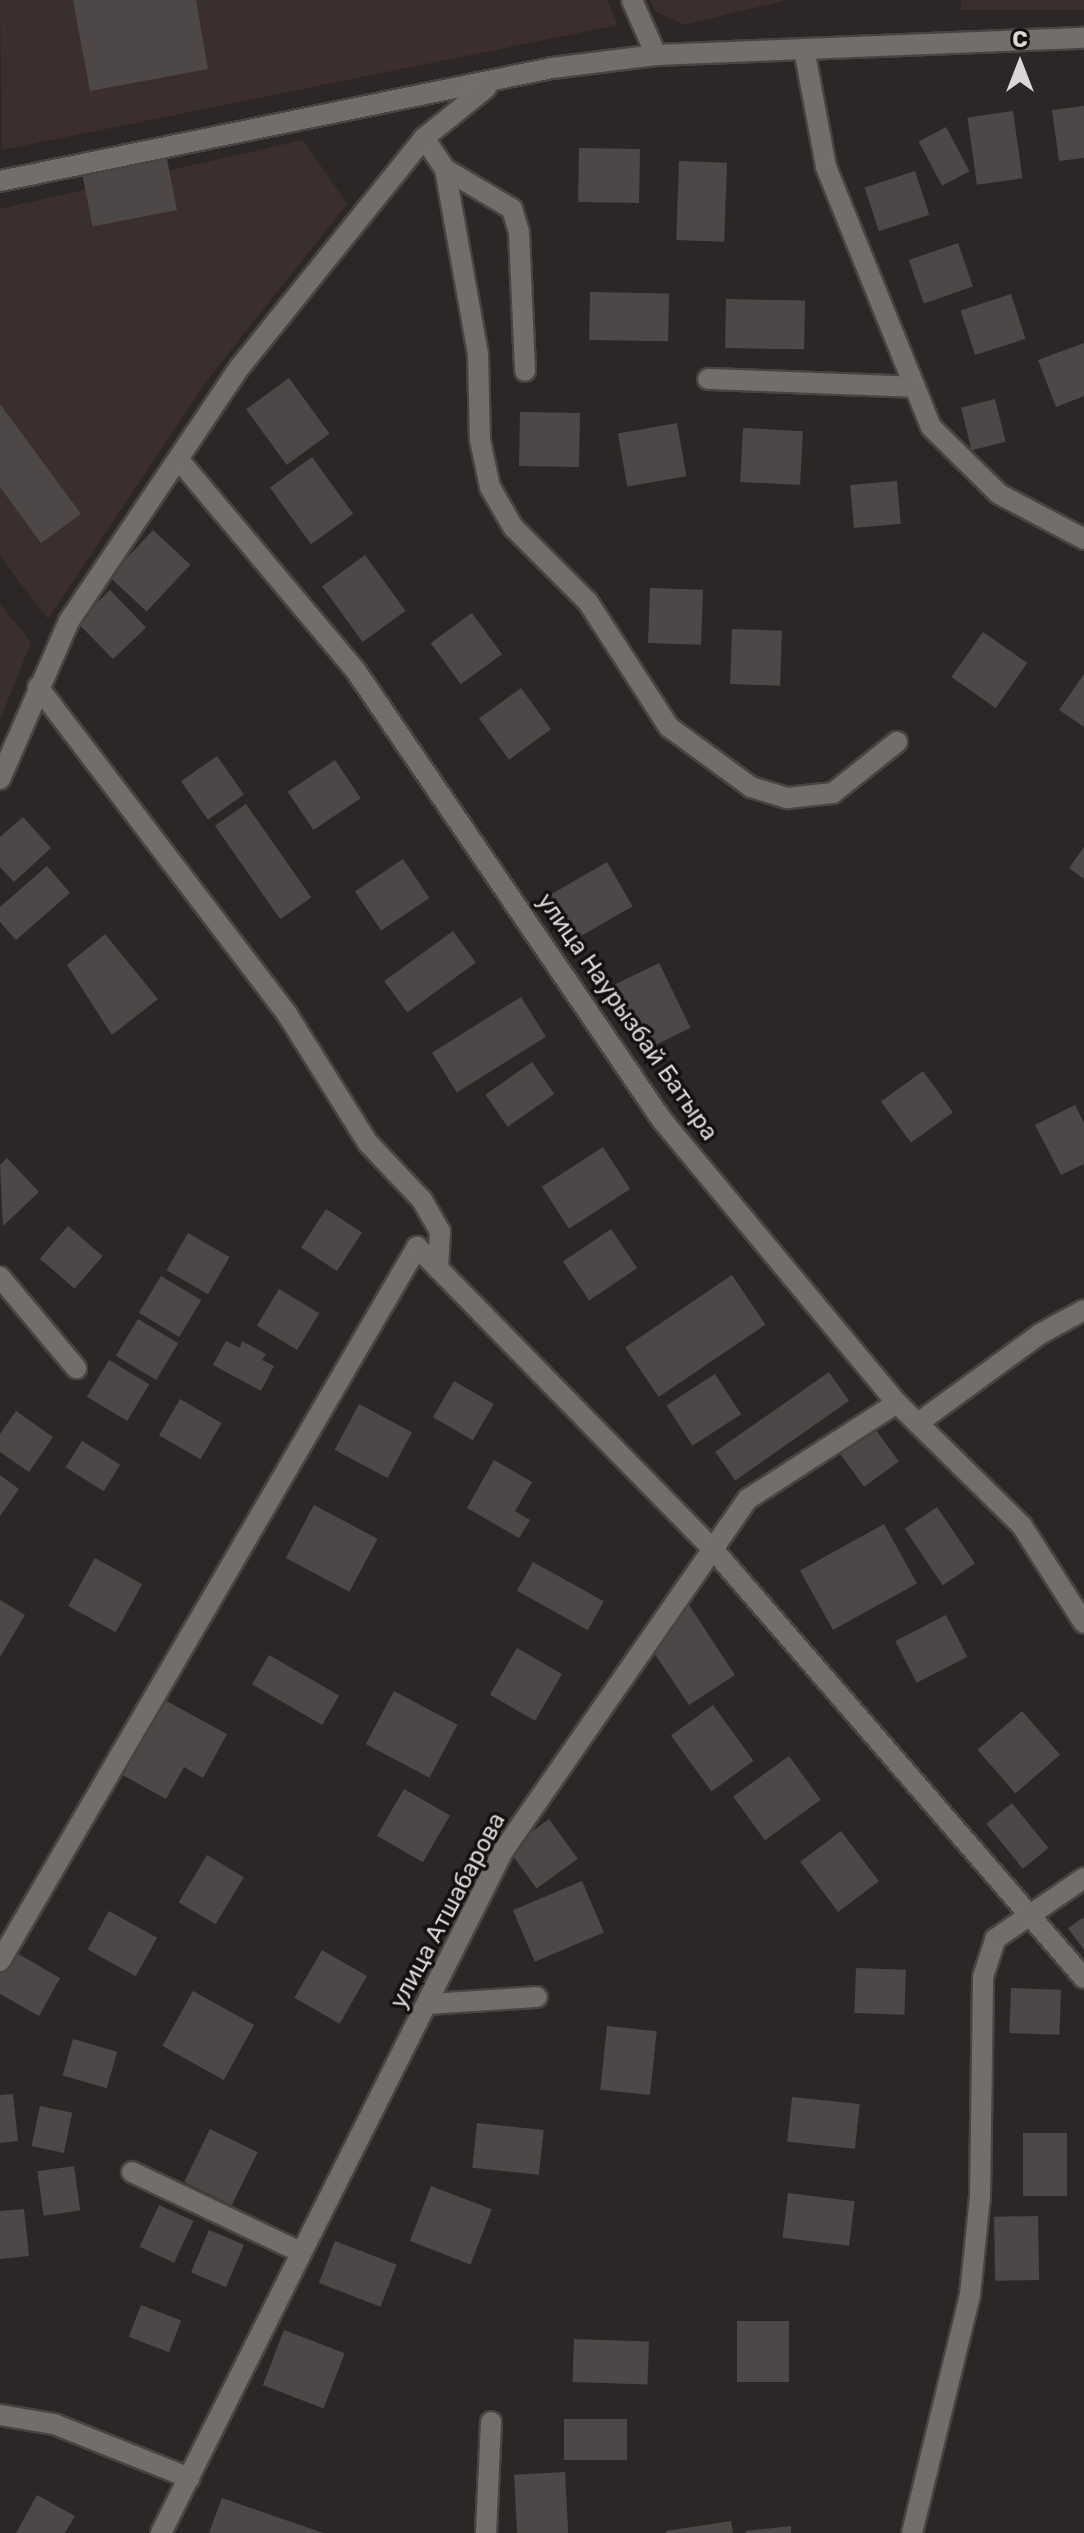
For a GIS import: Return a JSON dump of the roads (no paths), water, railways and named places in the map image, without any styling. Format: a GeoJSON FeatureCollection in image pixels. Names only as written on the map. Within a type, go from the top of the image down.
{"type":"FeatureCollection","features":[{"type":"Feature","properties":{"kind":"street"},"geometry":{"type":"LineString","coordinates":[[632,0],[656,55]]}},
{"type":"Feature","properties":{"kind":"street"},"geometry":{"type":"LineString","coordinates":[[0,181],[204,135],[656,55],[1084,38]]}},
{"type":"Feature","properties":{"kind":"street"},"geometry":{"type":"LineString","coordinates":[[804,49],[826,167],[931,427],[960,462],[999,494],[1084,539]]}},
{"type":"Feature","properties":{"kind":"street"},"geometry":{"type":"LineString","coordinates":[[0,779],[69,621],[240,367],[424,138],[455,107],[497,81]]}},
{"type":"Feature","properties":{"kind":"street"},"geometry":{"type":"LineString","coordinates":[[424,138],[445,169],[478,354],[480,440],[490,487],[513,527],[588,602],[669,727],[751,787],[787,798],[833,793],[897,742]]}},
{"type":"Feature","properties":{"kind":"street"},"geometry":{"type":"LineString","coordinates":[[445,169],[512,209],[519,232],[525,371]]}},
{"type":"Feature","properties":{"kind":"street"},"geometry":{"type":"LineString","coordinates":[[708,379],[915,387]]}},
{"type":"Feature","properties":{"kind":"street","name":"улица Наурызбай Батыра"},"geometry":{"type":"LineString","coordinates":[[179,460],[356,671],[662,1120],[897,1403],[1022,1526],[1084,1623]]}},
{"type":"Feature","properties":{"kind":"street"},"geometry":{"type":"LineString","coordinates":[[38,687],[287,1014],[368,1143],[422,1200],[440,1231],[438,1269]]}},
{"type":"Feature","properties":{"kind":"street"},"geometry":{"type":"LineString","coordinates":[[0,1961],[417,1247],[711,1547],[1084,1978]]}},
{"type":"Feature","properties":{"kind":"street"},"geometry":{"type":"LineString","coordinates":[[0,1277],[76,1368]]}},
{"type":"Feature","properties":{"kind":"street"},"geometry":{"type":"LineString","coordinates":[[918,1423],[1040,1334],[1084,1310]]}},
{"type":"Feature","properties":{"kind":"street","name":"улица Атшабарова"},"geometry":{"type":"LineString","coordinates":[[161,2533],[298,2251],[429,2004],[503,1851],[711,1547],[748,1499],[897,1403]]}},
{"type":"Feature","properties":{"kind":"street"},"geometry":{"type":"LineString","coordinates":[[912,2533],[970,2295],[980,2197],[983,1977],[995,1939],[1027,1912],[1084,1878]]}},
{"type":"Feature","properties":{"kind":"street"},"geometry":{"type":"LineString","coordinates":[[429,2004],[537,1997]]}},
{"type":"Feature","properties":{"kind":"street"},"geometry":{"type":"LineString","coordinates":[[132,2172],[298,2251]]}},
{"type":"Feature","properties":{"kind":"street"},"geometry":{"type":"LineString","coordinates":[[0,2415],[54,2424],[190,2478]]}},
{"type":"Feature","properties":{"kind":"street"},"geometry":{"type":"LineString","coordinates":[[486,2533],[491,2422]]}}]}
